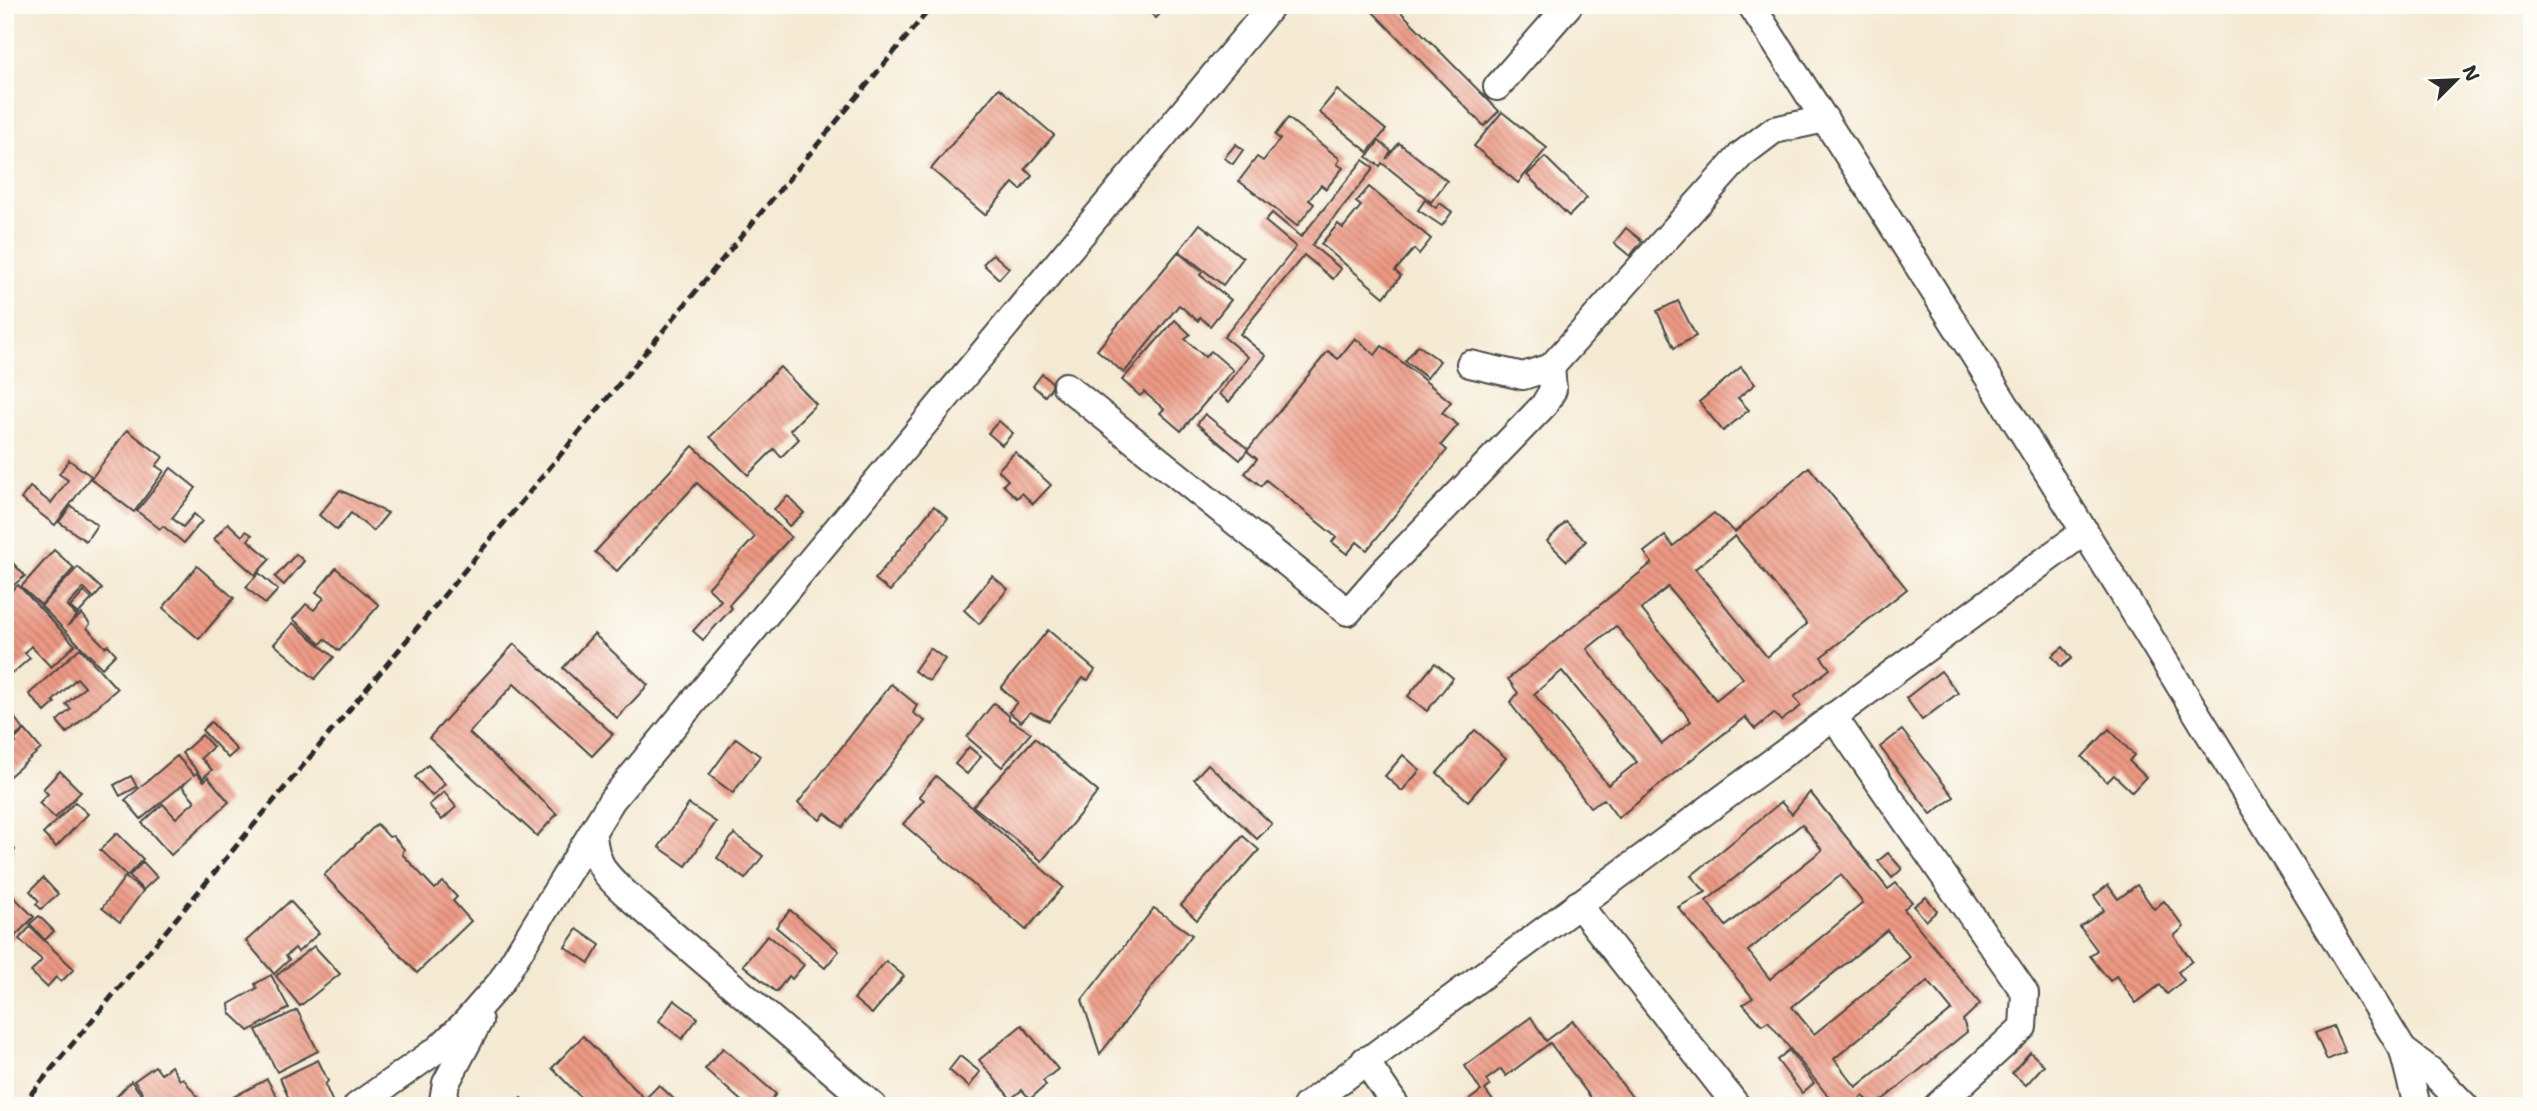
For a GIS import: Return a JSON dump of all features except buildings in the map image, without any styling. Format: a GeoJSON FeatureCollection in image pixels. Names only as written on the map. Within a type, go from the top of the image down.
{"type":"FeatureCollection","features":[{"type":"Feature","properties":{"kind":"street"},"geometry":{"type":"LineString","coordinates":[[442,1106],[446,1083],[500,982],[593,835],[598,820],[612,800],[1272,5]]}},
{"type":"Feature","properties":{"kind":"street"},"geometry":{"type":"LineString","coordinates":[[1497,87],[1569,5]]}},
{"type":"Feature","properties":{"kind":"street"},"geometry":{"type":"LineString","coordinates":[[1751,5],[2085,531],[2403,1051],[2417,1106]]}},
{"type":"Feature","properties":{"kind":"street"},"geometry":{"type":"LineString","coordinates":[[1469,364],[1523,376],[1551,367],[1741,155],[1774,130],[1825,118]]}},
{"type":"Feature","properties":{"kind":"street"},"geometry":{"type":"LineString","coordinates":[[1066,386],[1348,612],[1544,405],[1553,390],[1551,367]]}},
{"type":"Feature","properties":{"kind":"street"},"geometry":{"type":"LineString","coordinates":[[1306,1106],[2085,531]]}},
{"type":"Feature","properties":{"kind":"street"},"geometry":{"type":"LineString","coordinates":[[1833,716],[2025,993],[2023,1027],[1937,1106]]}},
{"type":"Feature","properties":{"kind":"street"},"geometry":{"type":"LineString","coordinates":[[593,835],[595,857],[609,878],[873,1106]]}},
{"type":"Feature","properties":{"kind":"street"},"geometry":{"type":"LineString","coordinates":[[1578,904],[1737,1106]]}},
{"type":"Feature","properties":{"kind":"street"},"geometry":{"type":"LineString","coordinates":[[358,1106],[438,1049],[465,1023],[500,982]]}},
{"type":"Feature","properties":{"kind":"street"},"geometry":{"type":"LineString","coordinates":[[2403,1051],[2440,1080],[2465,1106]]}},
{"type":"Feature","properties":{"kind":"street"},"geometry":{"type":"LineString","coordinates":[[1366,1060],[1396,1106]]}},
{"type":"Feature","properties":{"kind":"railway"},"geometry":{"type":"LineString","coordinates":[[21,1106],[933,5]]}}]}
